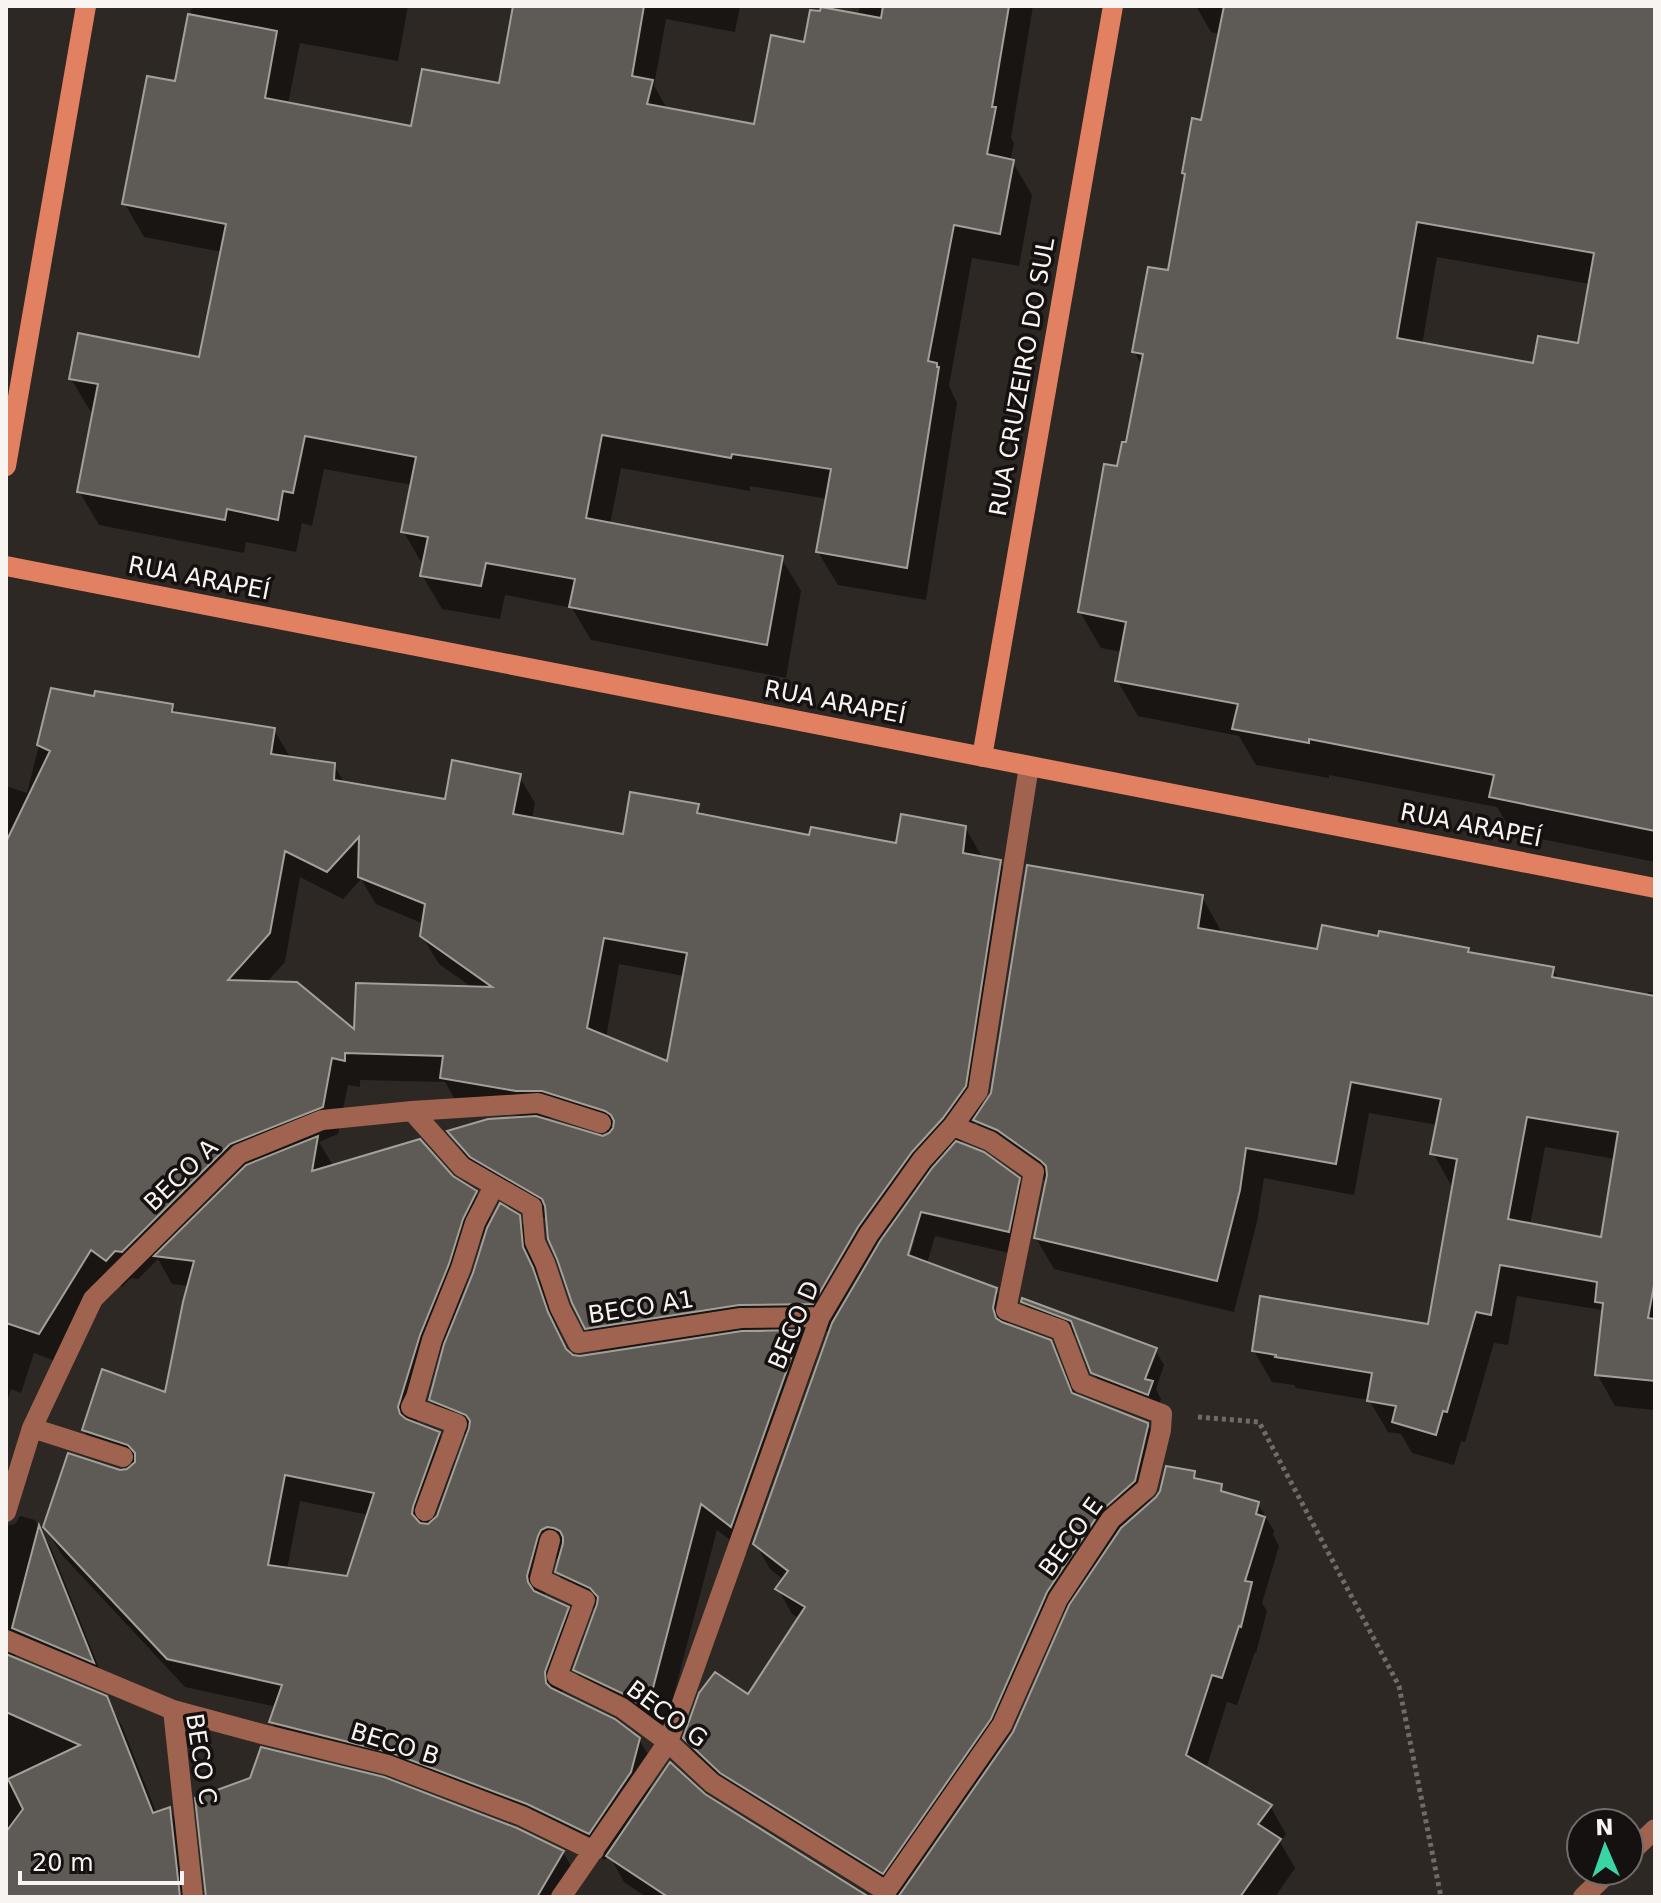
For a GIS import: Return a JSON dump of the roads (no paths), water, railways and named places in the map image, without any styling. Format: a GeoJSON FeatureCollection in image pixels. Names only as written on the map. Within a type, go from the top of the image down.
{"type":"FeatureCollection","features":[{"type":"Feature","properties":{"kind":"street"},"geometry":{"type":"LineString","coordinates":[[6,466],[86,6]]}},
{"type":"Feature","properties":{"kind":"street","name":"RUA CRUZEIRO DO SUL"},"geometry":{"type":"LineString","coordinates":[[982,757],[1113,6]]}},
{"type":"Feature","properties":{"kind":"street","name":"RUA ARAPEÍ"},"geometry":{"type":"LineString","coordinates":[[6,566],[1655,888]]}},
{"type":"Feature","properties":{"kind":"street","name":"BECO D"},"geometry":{"type":"LineString","coordinates":[[561,1897],[668,1742],[820,1317],[869,1234],[922,1160],[953,1126],[978,1091],[1029,766]]}},
{"type":"Feature","properties":{"kind":"street","name":"BECO A"},"geometry":{"type":"LineString","coordinates":[[6,1512],[32,1428],[93,1299],[239,1154],[322,1120],[412,1111],[538,1103],[601,1123]]}},
{"type":"Feature","properties":{"kind":"street","name":"BECO A1"},"geometry":{"type":"LineString","coordinates":[[412,1111],[462,1167],[532,1207],[535,1242],[560,1308],[578,1343],[741,1318],[820,1317]]}},
{"type":"Feature","properties":{"kind":"street","name":"BECO E"},"geometry":{"type":"LineString","coordinates":[[884,1894],[1002,1725],[1058,1599],[1111,1519],[1147,1488],[1161,1430],[1162,1414],[1081,1383],[1061,1330],[1006,1310],[1034,1172],[990,1141],[953,1126]]}},
{"type":"Feature","properties":{"kind":"street"},"geometry":{"type":"LineString","coordinates":[[425,1511],[457,1424],[411,1407],[475,1223],[494,1186]]}},
{"type":"Feature","properties":{"kind":"street"},"geometry":{"type":"LineString","coordinates":[[32,1428],[123,1457]]}},
{"type":"Feature","properties":{"kind":"street","name":"BECO G"},"geometry":{"type":"LineString","coordinates":[[550,1540],[540,1579],[585,1600],[557,1676],[622,1708],[668,1742],[712,1783],[884,1894]]}},
{"type":"Feature","properties":{"kind":"street","name":"BECO C"},"geometry":{"type":"LineString","coordinates":[[7,1642],[173,1710],[193,1897]]}},
{"type":"Feature","properties":{"kind":"street","name":"BECO B"},"geometry":{"type":"LineString","coordinates":[[173,1710],[388,1765],[522,1816],[594,1851]]}}]}
